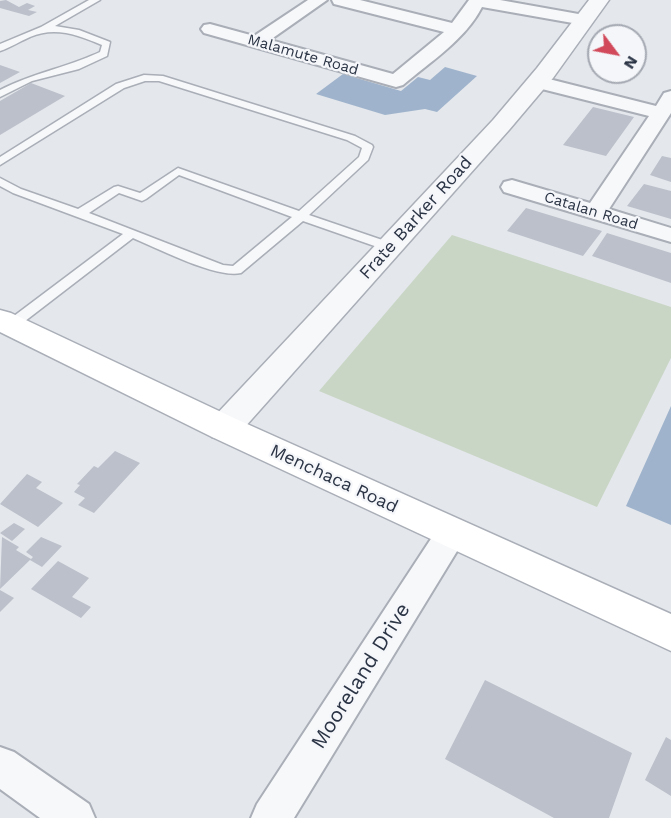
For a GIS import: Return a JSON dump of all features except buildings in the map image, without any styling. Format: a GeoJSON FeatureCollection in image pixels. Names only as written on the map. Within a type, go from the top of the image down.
{"type":"FeatureCollection","features":[{"type":"Feature","properties":{"kind":"main road","name":"Menchaca Road"},"geometry":{"type":"LineString","coordinates":[[5,322],[224,428],[671,633]]}},
{"type":"Feature","properties":{"kind":"street"},"geometry":{"type":"LineString","coordinates":[[256,42],[319,0]]}},
{"type":"Feature","properties":{"kind":"street"},"geometry":{"type":"LineString","coordinates":[[340,0],[454,29],[469,13],[477,0],[584,20]]}},
{"type":"Feature","properties":{"kind":"street","name":"Frate Barker Road"},"geometry":{"type":"LineString","coordinates":[[224,428],[537,82],[599,0]]}},
{"type":"Feature","properties":{"kind":"street","name":"Malamute Road"},"geometry":{"type":"LineString","coordinates":[[210,29],[396,81],[454,29]]}},
{"type":"Feature","properties":{"kind":"street"},"geometry":{"type":"LineString","coordinates":[[537,82],[666,105],[654,140],[596,212]]}},
{"type":"Feature","properties":{"kind":"street","name":"Catalan Road"},"geometry":{"type":"LineString","coordinates":[[512,187],[671,235]]}},
{"type":"Feature","properties":{"kind":"street","name":"Mooreland Drive"},"geometry":{"type":"LineString","coordinates":[[271,818],[451,534]]}},
{"type":"Feature","properties":{"kind":"street"},"geometry":{"type":"LineString","coordinates":[[0,766],[75,818]]}},
{"type":"Feature","properties":{"kind":"lane"},"geometry":{"type":"LineString","coordinates":[[0,48],[96,0]]}},
{"type":"Feature","properties":{"kind":"lane"},"geometry":{"type":"LineString","coordinates":[[0,94],[28,79],[76,67],[104,54],[107,44],[66,28],[46,27]]}},
{"type":"Feature","properties":{"kind":"lane"},"geometry":{"type":"LineString","coordinates":[[0,162],[120,86],[144,78],[160,78],[351,138],[368,147],[364,158],[301,216],[236,270],[221,269],[81,213],[17,191],[0,181]]}},
{"type":"Feature","properties":{"kind":"lane"},"geometry":{"type":"LineString","coordinates":[[81,213],[118,189],[142,197],[178,171],[390,247]]}},
{"type":"Feature","properties":{"kind":"lane"},"geometry":{"type":"LineString","coordinates":[[5,322],[132,234]]}},
{"type":"Feature","properties":{"kind":"green space"},"geometry":{"type":"Polygon","coordinates":[[[452,235],[671,307],[671,358],[597,507],[319,391],[452,235]]]}},
{"type":"Feature","properties":{"kind":"water"},"geometry":{"type":"Polygon","coordinates":[[[445,67],[477,76],[437,112],[425,109],[385,115],[316,94],[343,74],[401,91],[418,77],[430,80],[445,67]]]}},
{"type":"Feature","properties":{"kind":"water"},"geometry":{"type":"Polygon","coordinates":[[[671,406],[671,525],[626,506],[671,406]]]}}]}
